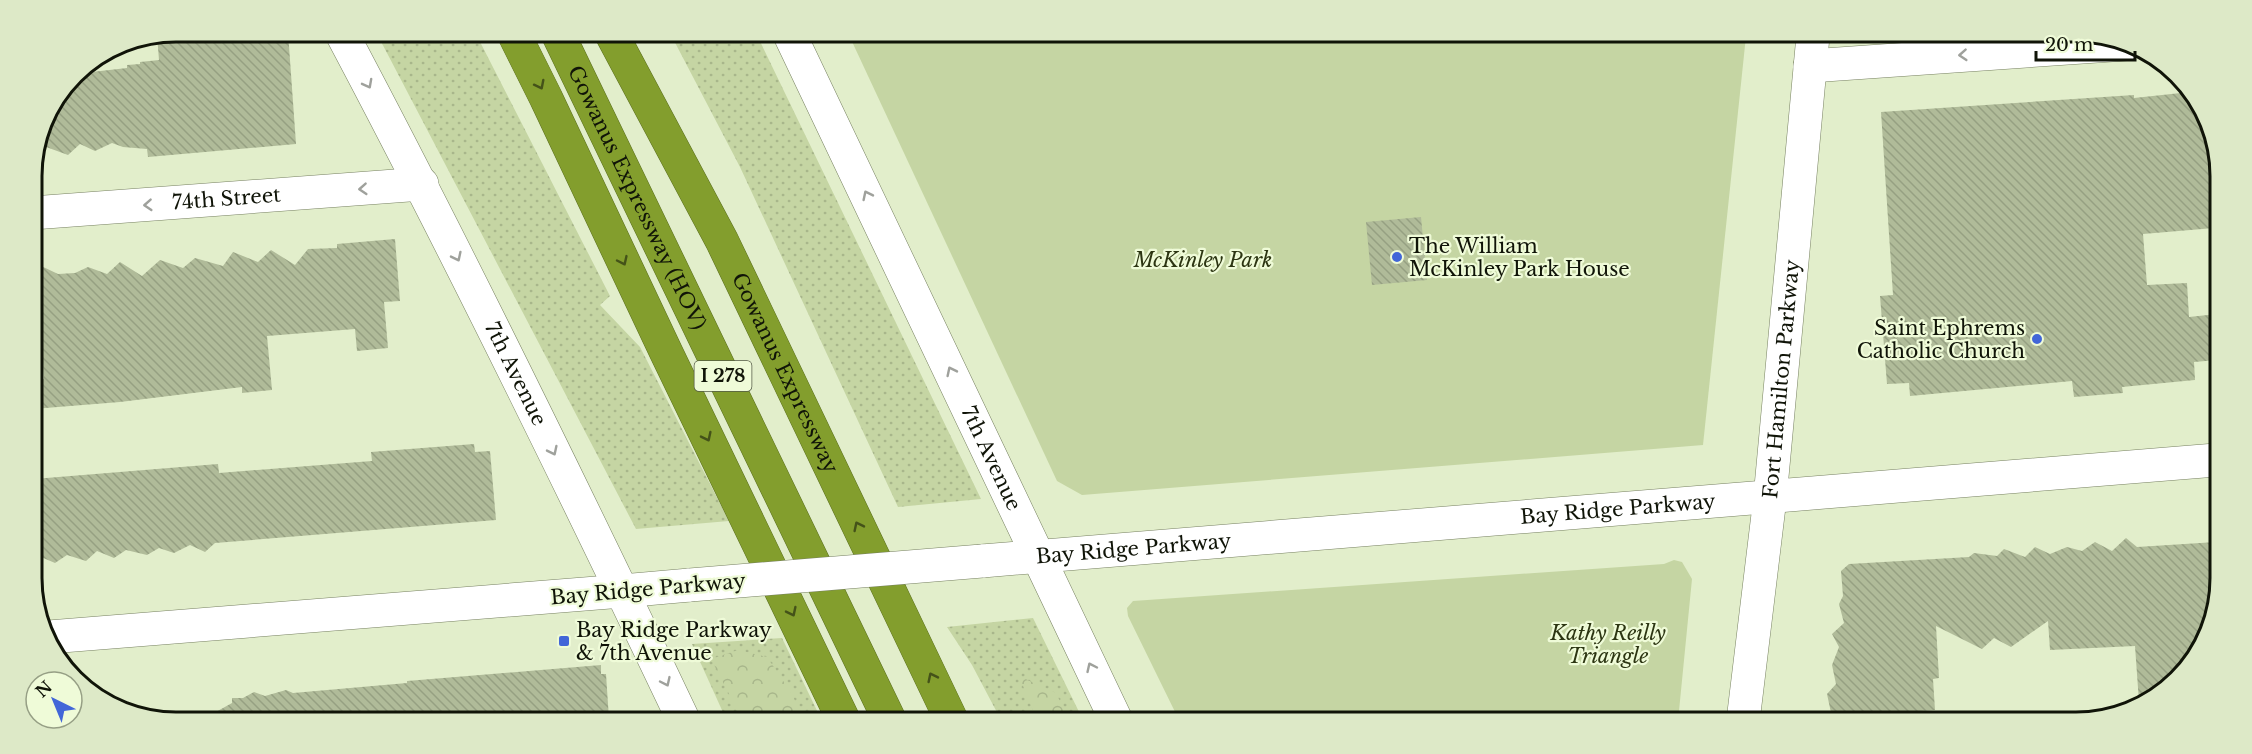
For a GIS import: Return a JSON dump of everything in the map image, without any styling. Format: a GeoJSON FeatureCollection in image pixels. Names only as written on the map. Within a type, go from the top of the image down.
{"type":"FeatureCollection","features":[{"type":"Feature","properties":{"kind":"highway","name":"I 278"},"geometry":{"type":"LineString","coordinates":[[518,42],[840,712]]}},
{"type":"Feature","properties":{"kind":"highway","name":"Gowanus Expressway (HOV)"},"geometry":{"type":"LineString","coordinates":[[561,42],[886,712]]}},
{"type":"Feature","properties":{"kind":"highway","name":"Gowanus Expressway"},"geometry":{"type":"LineString","coordinates":[[616,42],[722,241],[773,352],[948,712]]}},
{"type":"Feature","properties":{"kind":"highway"},"geometry":{"type":"LineString","coordinates":[[639,42],[722,241]]}},
{"type":"Feature","properties":{"kind":"main road","name":"7th Avenue"},"geometry":{"type":"LineString","coordinates":[[346,42],[422,184],[680,712]]}},
{"type":"Feature","properties":{"kind":"main road","name":"7th Avenue"},"geometry":{"type":"LineString","coordinates":[[793,42],[1112,712]]}},
{"type":"Feature","properties":{"kind":"main road"},"geometry":{"type":"LineString","coordinates":[[1811,51],[2100,45]]}},
{"type":"Feature","properties":{"kind":"main road","name":"Fort Hamilton Parkway"},"geometry":{"type":"LineString","coordinates":[[1744,712],[1770,498],[1811,51]]}},
{"type":"Feature","properties":{"kind":"main road","name":"74th Street"},"geometry":{"type":"LineString","coordinates":[[42,212],[422,184]]}},
{"type":"Feature","properties":{"kind":"main road","name":"Bay Ridge Parkway"},"geometry":{"type":"LineString","coordinates":[[56,636],[2210,461]]}},
{"type":"Feature","properties":{"kind":"green space"},"geometry":{"type":"Polygon","coordinates":[[[381,42],[480,42],[610,296],[600,305],[640,347],[729,521],[636,529],[381,42]]]}},
{"type":"Feature","properties":{"kind":"green space"},"geometry":{"type":"Polygon","coordinates":[[[675,42],[760,42],[981,499],[898,507],[740,167],[675,42]]]}},
{"type":"Feature","properties":{"kind":"green space","name":"McKinley Park"},"geometry":{"type":"Polygon","coordinates":[[[852,42],[1745,42],[1703,445],[1082,495],[1057,481],[852,42]]]}},
{"type":"Feature","properties":{"kind":"green space","name":"Kathy Reilly Triangle"},"geometry":{"type":"Polygon","coordinates":[[[1674,560],[1682,562],[1692,579],[1679,712],[1175,712],[1128,616],[1127,608],[1133,601],[1664,564],[1674,560]]]}},
{"type":"Feature","properties":{"kind":"green space"},"geometry":{"type":"Polygon","coordinates":[[[1033,618],[1079,712],[997,712],[972,665],[947,627],[1033,618]]]}},
{"type":"Feature","properties":{"kind":"green space"},"geometry":{"type":"Polygon","coordinates":[[[782,638],[818,712],[723,712],[692,644],[782,638]]]}},
{"type":"Feature","properties":{"kind":"green space"},"geometry":{"type":"Polygon","coordinates":[[[738,650],[767,657],[792,694],[800,712],[738,712],[711,659],[738,650]]]}},
{"type":"Feature","properties":{"kind":"green space"},"geometry":{"type":"Polygon","coordinates":[[[1019,676],[1056,693],[1065,712],[1034,712],[1019,676]]]}},
{"type":"Feature","properties":{"kind":"building"},"geometry":{"type":"Polygon","coordinates":[[[289,42],[296,144],[148,157],[147,149],[123,147],[112,143],[95,151],[80,144],[68,155],[46,147],[52,125],[65,102],[75,88],[92,72],[127,68],[127,65],[159,60],[159,43],[289,42]]]}},
{"type":"Feature","properties":{"kind":"building"},"geometry":{"type":"Polygon","coordinates":[[[2181,93],[2203,133],[2209,159],[2210,228],[2143,234],[2147,285],[2187,283],[2189,317],[2210,315],[2210,361],[2194,362],[2195,380],[2122,387],[2123,393],[2074,397],[2072,381],[1910,396],[1909,383],[1887,384],[1880,296],[1893,295],[1881,112],[2134,95],[2134,98],[2181,93]]]}},
{"type":"Feature","properties":{"kind":"building","name":"The William McKinley Park House"},"geometry":{"type":"Polygon","coordinates":[[[1421,217],[1427,280],[1372,285],[1366,222],[1421,217]]]}},
{"type":"Feature","properties":{"kind":"building"},"geometry":{"type":"Polygon","coordinates":[[[395,239],[400,301],[384,302],[388,348],[357,351],[355,329],[267,336],[272,390],[242,393],[242,387],[120,402],[42,408],[42,379],[44,379],[42,266],[58,274],[75,273],[88,267],[107,274],[120,262],[142,276],[160,260],[183,268],[195,258],[223,266],[233,252],[258,262],[271,250],[295,265],[308,249],[337,248],[337,244],[395,239]]]}},
{"type":"Feature","properties":{"kind":"building"},"geometry":{"type":"Polygon","coordinates":[[[474,444],[475,452],[490,451],[496,520],[215,543],[205,552],[190,545],[174,553],[159,548],[147,555],[126,550],[114,558],[97,551],[86,561],[67,555],[55,563],[42,557],[42,478],[218,464],[219,473],[372,461],[371,452],[474,444]]]}},
{"type":"Feature","properties":{"kind":"building"},"geometry":{"type":"Polygon","coordinates":[[[2126,538],[2137,547],[2210,542],[2209,595],[2200,629],[2177,666],[2158,684],[2143,694],[2139,696],[2135,646],[2050,650],[2048,621],[2011,647],[1994,638],[1982,649],[1936,626],[1939,678],[1933,679],[1935,710],[1831,712],[1827,694],[1836,684],[1832,665],[1839,647],[1832,634],[1844,623],[1839,604],[1843,596],[1841,571],[1849,564],[1969,557],[1974,553],[1997,556],[2004,549],[2025,557],[2035,547],[2050,554],[2067,547],[2082,551],[2095,542],[2112,551],[2126,538]]]}},
{"type":"Feature","properties":{"kind":"building"},"geometry":{"type":"Polygon","coordinates":[[[601,665],[601,674],[606,674],[609,712],[216,712],[232,703],[232,698],[243,698],[254,692],[265,696],[286,690],[293,693],[407,683],[407,681],[601,665]]]}},
{"type":"Feature","properties":{"kind":"place","name":"The William McKinley Park House"},"geometry":{"type":"Point","coordinates":[1397,257]}},
{"type":"Feature","properties":{"kind":"place","name":"Saint Ephrems Catholic Church"},"geometry":{"type":"Point","coordinates":[2037,339]}},
{"type":"Feature","properties":{"kind":"place","name":"Bay Ridge Parkway & 7th Avenue"},"geometry":{"type":"Point","coordinates":[564,641]}}]}
